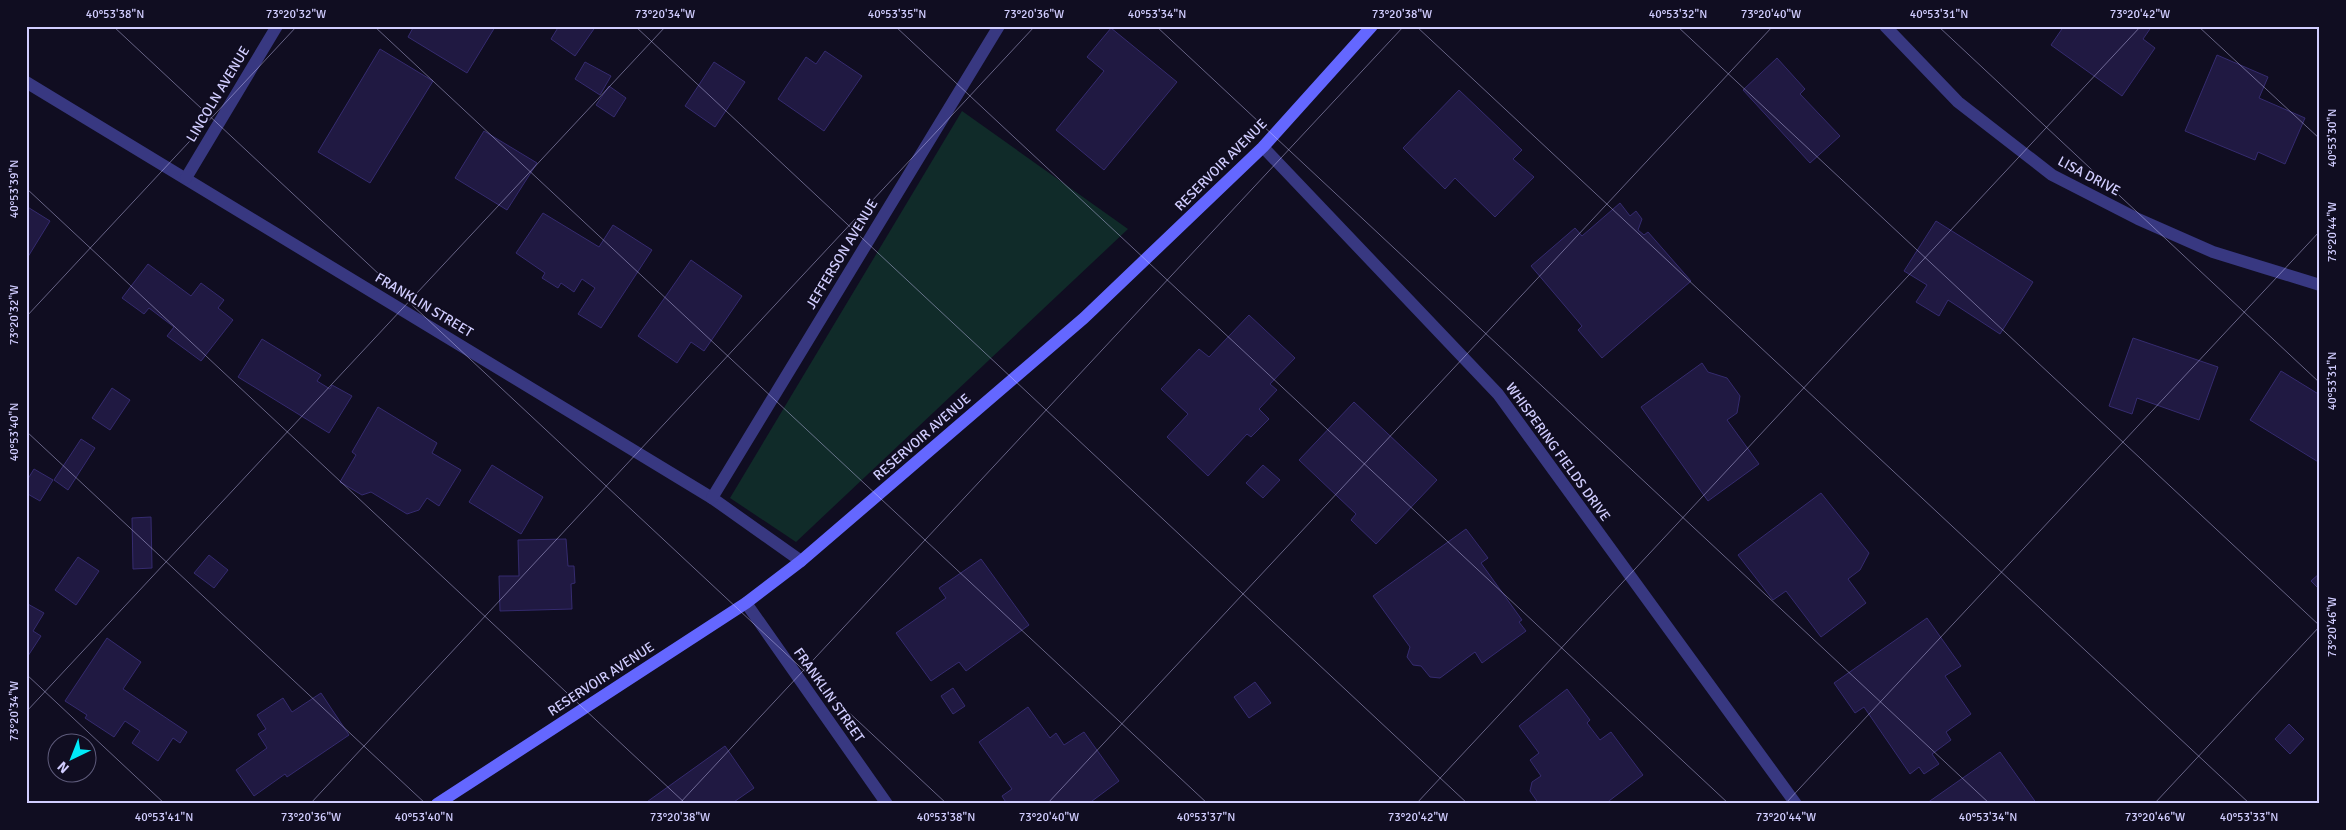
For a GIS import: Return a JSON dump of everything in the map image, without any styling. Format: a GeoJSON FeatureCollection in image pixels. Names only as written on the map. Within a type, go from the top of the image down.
{"type":"FeatureCollection","features":[{"type":"Feature","properties":{"kind":"main road","name":"RESERVOIR AVENUE"},"geometry":{"type":"LineString","coordinates":[[437,804],[746,603],[801,561],[1084,318],[1263,147],[1372,26]]}},
{"type":"Feature","properties":{"kind":"street","name":"LINCOLN AVENUE"},"geometry":{"type":"LineString","coordinates":[[186,178],[277,26]]}},
{"type":"Feature","properties":{"kind":"street","name":"JEFFERSON AVENUE"},"geometry":{"type":"LineString","coordinates":[[712,498],[999,26]]}},
{"type":"Feature","properties":{"kind":"street","name":"LISA DRIVE"},"geometry":{"type":"LineString","coordinates":[[1885,26],[1958,102],[2052,175],[2138,219],[2213,252],[2320,285]]}},
{"type":"Feature","properties":{"kind":"street","name":"FRANKLIN STREET"},"geometry":{"type":"LineString","coordinates":[[26,82],[712,498],[801,561]]}},
{"type":"Feature","properties":{"kind":"street","name":"WHISPERING FIELDS DRIVE"},"geometry":{"type":"LineString","coordinates":[[1263,147],[1498,394],[1796,804]]}},
{"type":"Feature","properties":{"kind":"street","name":"FRANKLIN STREET"},"geometry":{"type":"LineString","coordinates":[[746,603],[887,804]]}},
{"type":"Feature","properties":{"kind":"green space"},"geometry":{"type":"Polygon","coordinates":[[[962,111],[1128,229],[796,542],[730,498],[962,111]]]}},
{"type":"Feature","properties":{"kind":"building"},"geometry":{"type":"Polygon","coordinates":[[[414,26],[495,27],[467,73],[408,37],[414,26]]]}},
{"type":"Feature","properties":{"kind":"building"},"geometry":{"type":"Polygon","coordinates":[[[559,26],[596,26],[575,56],[551,39],[559,26]]]}},
{"type":"Feature","properties":{"kind":"building"},"geometry":{"type":"Polygon","coordinates":[[[2064,26],[2152,26],[2143,39],[2155,48],[2122,96],[2051,45],[2064,26]]]}},
{"type":"Feature","properties":{"kind":"building"},"geometry":{"type":"Polygon","coordinates":[[[1111,28],[1177,82],[1104,170],[1056,130],[1104,71],[1087,57],[1111,28]]]}},
{"type":"Feature","properties":{"kind":"building"},"geometry":{"type":"Polygon","coordinates":[[[380,49],[433,81],[370,183],[318,152],[380,49]]]}},
{"type":"Feature","properties":{"kind":"building"},"geometry":{"type":"Polygon","coordinates":[[[825,51],[862,76],[824,131],[778,99],[806,57],[816,64],[825,51]]]}},
{"type":"Feature","properties":{"kind":"building"},"geometry":{"type":"Polygon","coordinates":[[[2217,55],[2268,77],[2259,98],[2305,118],[2285,164],[2258,152],[2255,160],[2185,131],[2217,55]]]}},
{"type":"Feature","properties":{"kind":"building"},"geometry":{"type":"Polygon","coordinates":[[[1777,58],[1805,89],[1800,94],[1840,136],[1810,163],[1743,90],[1777,58]]]}},
{"type":"Feature","properties":{"kind":"building"},"geometry":{"type":"Polygon","coordinates":[[[585,62],[611,76],[600,95],[575,79],[585,62]]]}},
{"type":"Feature","properties":{"kind":"building"},"geometry":{"type":"Polygon","coordinates":[[[714,62],[745,82],[715,127],[685,106],[714,62]]]}},
{"type":"Feature","properties":{"kind":"building"},"geometry":{"type":"Polygon","coordinates":[[[609,86],[626,98],[614,117],[596,105],[609,86]]]}},
{"type":"Feature","properties":{"kind":"building"},"geometry":{"type":"Polygon","coordinates":[[[1459,90],[1522,150],[1513,159],[1534,177],[1495,217],[1455,178],[1445,189],[1403,148],[1459,90]]]}},
{"type":"Feature","properties":{"kind":"building"},"geometry":{"type":"Polygon","coordinates":[[[484,131],[537,163],[507,210],[455,178],[484,131]]]}},
{"type":"Feature","properties":{"kind":"building"},"geometry":{"type":"Polygon","coordinates":[[[1620,203],[1630,216],[1636,211],[1642,219],[1638,230],[1644,235],[1648,232],[1691,281],[1602,358],[1578,330],[1582,326],[1531,266],[1575,228],[1582,236],[1620,203]]]}},
{"type":"Feature","properties":{"kind":"building"},"geometry":{"type":"Polygon","coordinates":[[[26,206],[50,221],[26,260],[26,206]]]}},
{"type":"Feature","properties":{"kind":"building"},"geometry":{"type":"Polygon","coordinates":[[[543,213],[599,247],[613,225],[652,250],[601,328],[578,314],[595,288],[582,279],[574,292],[561,283],[558,288],[542,278],[545,273],[516,253],[543,213]]]}},
{"type":"Feature","properties":{"kind":"building"},"geometry":{"type":"Polygon","coordinates":[[[1936,221],[2033,282],[2000,334],[1948,300],[1939,316],[1916,302],[1927,285],[1904,271],[1936,221]]]}},
{"type":"Feature","properties":{"kind":"building"},"geometry":{"type":"Polygon","coordinates":[[[691,260],[742,296],[704,351],[691,342],[677,363],[638,336],[691,260]]]}},
{"type":"Feature","properties":{"kind":"building"},"geometry":{"type":"Polygon","coordinates":[[[148,264],[191,296],[201,283],[224,300],[218,308],[233,320],[201,361],[167,336],[174,327],[149,308],[144,314],[122,298],[148,264]]]}},
{"type":"Feature","properties":{"kind":"building"},"geometry":{"type":"Polygon","coordinates":[[[1249,315],[1295,358],[1270,384],[1277,390],[1259,409],[1269,419],[1251,437],[1247,434],[1208,476],[1167,437],[1188,414],[1161,389],[1199,349],[1209,357],[1249,315]]]}},
{"type":"Feature","properties":{"kind":"building"},"geometry":{"type":"Polygon","coordinates":[[[2133,338],[2218,367],[2199,420],[2137,398],[2132,414],[2109,406],[2133,338]]]}},
{"type":"Feature","properties":{"kind":"building"},"geometry":{"type":"Polygon","coordinates":[[[262,339],[321,375],[317,381],[330,389],[332,385],[352,396],[329,433],[238,377],[262,339]]]}},
{"type":"Feature","properties":{"kind":"building"},"geometry":{"type":"Polygon","coordinates":[[[1702,363],[1708,372],[1727,378],[1740,396],[1737,413],[1727,420],[1759,464],[1708,501],[1641,407],[1702,363]]]}},
{"type":"Feature","properties":{"kind":"building"},"geometry":{"type":"Polygon","coordinates":[[[2281,371],[2320,395],[2320,463],[2250,420],[2281,371]]]}},
{"type":"Feature","properties":{"kind":"building"},"geometry":{"type":"Polygon","coordinates":[[[112,388],[130,400],[110,430],[92,418],[112,388]]]}},
{"type":"Feature","properties":{"kind":"building"},"geometry":{"type":"Polygon","coordinates":[[[1354,402],[1437,480],[1376,544],[1351,520],[1356,514],[1299,460],[1354,402]]]}},
{"type":"Feature","properties":{"kind":"building"},"geometry":{"type":"Polygon","coordinates":[[[378,407],[437,443],[432,453],[461,470],[439,506],[427,498],[419,510],[407,514],[371,492],[362,495],[340,482],[356,455],[352,452],[378,407]]]}},
{"type":"Feature","properties":{"kind":"building"},"geometry":{"type":"Polygon","coordinates":[[[81,439],[95,448],[68,490],[54,480],[81,439]]]}},
{"type":"Feature","properties":{"kind":"building"},"geometry":{"type":"Polygon","coordinates":[[[492,465],[543,497],[521,534],[469,502],[492,465]]]}},
{"type":"Feature","properties":{"kind":"building"},"geometry":{"type":"Polygon","coordinates":[[[1263,465],[1280,480],[1263,498],[1246,483],[1263,465]]]}},
{"type":"Feature","properties":{"kind":"building"},"geometry":{"type":"Polygon","coordinates":[[[34,469],[53,480],[40,501],[26,493],[26,482],[34,469]]]}},
{"type":"Feature","properties":{"kind":"building"},"geometry":{"type":"Polygon","coordinates":[[[1821,493],[1869,553],[1860,570],[1848,579],[1866,603],[1821,637],[1786,591],[1773,600],[1738,555],[1821,493]]]}},
{"type":"Feature","properties":{"kind":"building"},"geometry":{"type":"Polygon","coordinates":[[[151,517],[152,568],[133,569],[132,518],[151,517]]]}},
{"type":"Feature","properties":{"kind":"building"},"geometry":{"type":"Polygon","coordinates":[[[1466,529],[1488,558],[1481,563],[1522,620],[1519,622],[1526,631],[1482,663],[1475,652],[1440,678],[1430,677],[1421,666],[1413,665],[1407,657],[1410,647],[1373,596],[1466,529]]]}},
{"type":"Feature","properties":{"kind":"building"},"geometry":{"type":"Polygon","coordinates":[[[566,539],[568,566],[574,566],[575,583],[571,584],[572,609],[500,611],[499,576],[519,576],[518,540],[566,539]]]}},
{"type":"Feature","properties":{"kind":"building"},"geometry":{"type":"Polygon","coordinates":[[[209,555],[228,570],[214,588],[194,573],[209,555]]]}},
{"type":"Feature","properties":{"kind":"building"},"geometry":{"type":"Polygon","coordinates":[[[78,557],[99,571],[76,605],[55,590],[78,557]]]}},
{"type":"Feature","properties":{"kind":"building"},"geometry":{"type":"Polygon","coordinates":[[[981,559],[1029,625],[966,671],[959,662],[931,681],[896,633],[946,598],[939,588],[981,559]]]}},
{"type":"Feature","properties":{"kind":"building"},"geometry":{"type":"Polygon","coordinates":[[[2320,573],[2320,590],[2311,581],[2320,573]]]}},
{"type":"Feature","properties":{"kind":"building"},"geometry":{"type":"Polygon","coordinates":[[[26,603],[44,613],[33,631],[41,636],[26,659],[26,603]]]}},
{"type":"Feature","properties":{"kind":"building"},"geometry":{"type":"Polygon","coordinates":[[[1927,618],[1961,666],[1945,676],[1971,714],[1946,732],[1951,740],[1932,754],[1939,764],[1924,774],[1919,767],[1910,774],[1864,707],[1855,713],[1834,683],[1927,618]]]}},
{"type":"Feature","properties":{"kind":"building"},"geometry":{"type":"Polygon","coordinates":[[[107,638],[141,662],[123,689],[187,732],[180,743],[173,738],[158,761],[132,743],[140,731],[125,721],[114,737],[85,718],[87,715],[65,701],[107,638]]]}},
{"type":"Feature","properties":{"kind":"building"},"geometry":{"type":"Polygon","coordinates":[[[1255,682],[1271,703],[1249,718],[1234,697],[1255,682]]]}},
{"type":"Feature","properties":{"kind":"building"},"geometry":{"type":"Polygon","coordinates":[[[953,688],[965,706],[953,714],[941,696],[953,688]]]}},
{"type":"Feature","properties":{"kind":"building"},"geometry":{"type":"Polygon","coordinates":[[[1567,689],[1590,720],[1587,723],[1600,740],[1611,732],[1643,775],[1605,804],[1539,804],[1530,791],[1532,782],[1541,776],[1530,760],[1539,753],[1519,726],[1567,689]]]}},
{"type":"Feature","properties":{"kind":"building"},"geometry":{"type":"Polygon","coordinates":[[[321,693],[349,735],[287,777],[285,774],[254,796],[236,770],[267,748],[258,734],[266,729],[257,715],[283,698],[292,712],[321,693]]]}},
{"type":"Feature","properties":{"kind":"building"},"geometry":{"type":"Polygon","coordinates":[[[1028,707],[1050,738],[1056,733],[1064,745],[1084,732],[1119,781],[1088,804],[1007,804],[1002,796],[1012,789],[979,742],[1028,707]]]}},
{"type":"Feature","properties":{"kind":"building"},"geometry":{"type":"Polygon","coordinates":[[[2289,724],[2304,739],[2290,754],[2275,739],[2289,724]]]}},
{"type":"Feature","properties":{"kind":"building"},"geometry":{"type":"Polygon","coordinates":[[[725,746],[754,788],[731,804],[644,804],[725,746]]]}},
{"type":"Feature","properties":{"kind":"building"},"geometry":{"type":"Polygon","coordinates":[[[2000,752],[2037,804],[1927,804],[1927,803],[2000,752]]]}}]}
